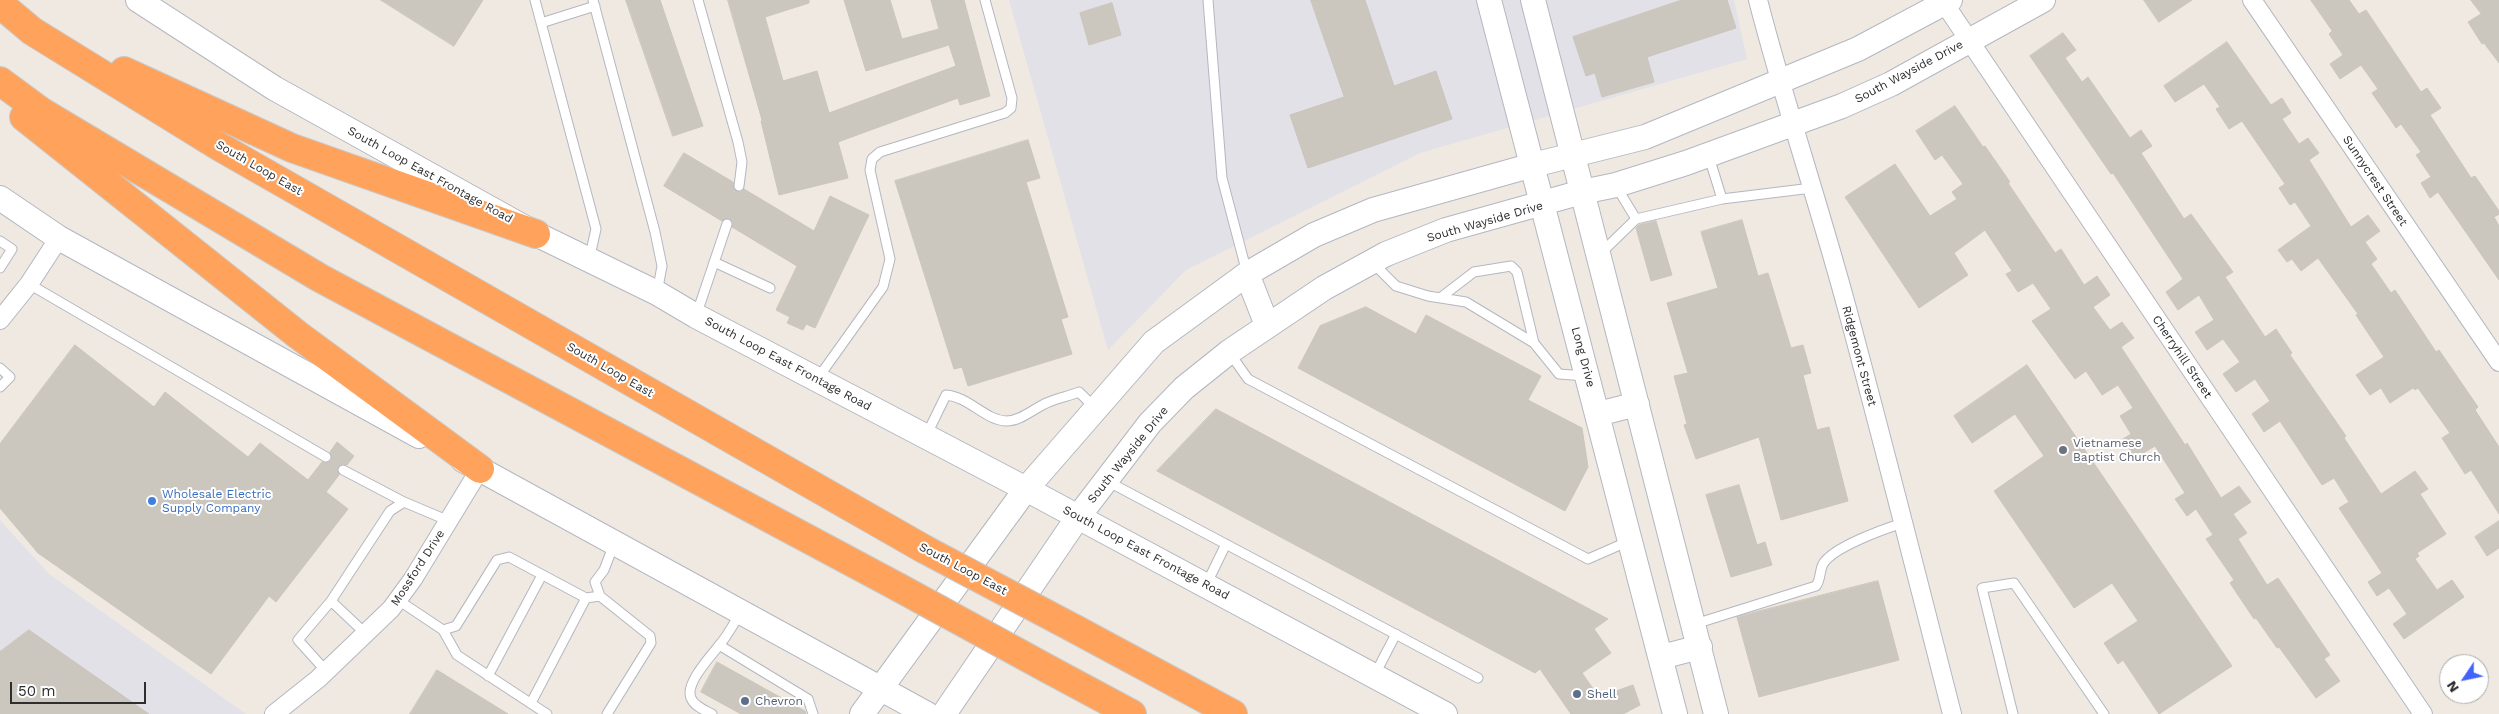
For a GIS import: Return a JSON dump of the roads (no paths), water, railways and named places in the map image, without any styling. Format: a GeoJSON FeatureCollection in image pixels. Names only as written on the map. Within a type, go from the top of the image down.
{"type":"FeatureCollection","features":[{"type":"Feature","properties":{"kind":"highway","name":"South Loop East"},"geometry":{"type":"LineString","coordinates":[[0,4],[32,31],[220,147],[924,549],[1233,714]]}},
{"type":"Feature","properties":{"kind":"highway"},"geometry":{"type":"LineString","coordinates":[[32,31],[182,96],[292,148],[536,234]]}},
{"type":"Feature","properties":{"kind":"highway"},"geometry":{"type":"LineString","coordinates":[[0,81],[42,112],[320,278],[1132,714]]}},
{"type":"Feature","properties":{"kind":"highway"},"geometry":{"type":"LineString","coordinates":[[0,96],[298,335],[480,469]]}},
{"type":"Feature","properties":{"kind":"main road","name":"South Loop East Frontage Road"},"geometry":{"type":"LineString","coordinates":[[138,0],[274,88],[536,234],[657,293],[696,316],[818,378],[1445,714]]}},
{"type":"Feature","properties":{"kind":"main road","name":"Long Drive"},"geometry":{"type":"LineString","coordinates":[[1489,0],[1544,205],[1675,714]]}},
{"type":"Feature","properties":{"kind":"main road"},"geometry":{"type":"LineString","coordinates":[[1533,0],[1716,714]]}},
{"type":"Feature","properties":{"kind":"main road","name":"South Wayside Drive"},"geometry":{"type":"LineString","coordinates":[[944,714],[1078,517],[1150,423],[1184,388],[1267,324],[1324,288],[1372,262],[1446,230],[1544,205],[1582,192],[1616,186],[1709,155],[1842,106],[1891,84],[1968,41],[2008,22],[2043,0]]}},
{"type":"Feature","properties":{"kind":"main road"},"geometry":{"type":"LineString","coordinates":[[862,714],[1026,489],[1154,342],[1248,274],[1314,235],[1373,210],[1533,165],[1645,137],[1858,49],[1946,1]]}},
{"type":"Feature","properties":{"kind":"main road"},"geometry":{"type":"LineString","coordinates":[[0,198],[59,238],[926,714]]}},
{"type":"Feature","properties":{"kind":"main road"},"geometry":{"type":"LineString","coordinates":[[1248,274],[1267,324]]}},
{"type":"Feature","properties":{"kind":"main road"},"geometry":{"type":"LineString","coordinates":[[1598,414],[1637,404]]}},
{"type":"Feature","properties":{"kind":"main road"},"geometry":{"type":"LineString","coordinates":[[1661,657],[1697,635]]}},
{"type":"Feature","properties":{"kind":"street","name":"Ridgemont Street"},"geometry":{"type":"LineString","coordinates":[[1758,0],[1779,82],[1794,124],[1848,311],[1952,714]]}},
{"type":"Feature","properties":{"kind":"street","name":"Sunnycrest Street"},"geometry":{"type":"LineString","coordinates":[[2252,0],[2499,362]]}},
{"type":"Feature","properties":{"kind":"street","name":"Cherryhill Street"},"geometry":{"type":"LineString","coordinates":[[1946,1],[1968,41],[2423,714]]}},
{"type":"Feature","properties":{"kind":"street"},"geometry":{"type":"LineString","coordinates":[[0,320],[28,284],[59,238]]}},
{"type":"Feature","properties":{"kind":"street","name":"Mossford Drive"},"geometry":{"type":"LineString","coordinates":[[274,714],[326,671],[366,634],[398,600],[480,469]]}},
{"type":"Feature","properties":{"kind":"lane"},"geometry":{"type":"LineString","coordinates":[[535,0],[596,229],[589,260]]}},
{"type":"Feature","properties":{"kind":"lane"},"geometry":{"type":"LineString","coordinates":[[698,0],[738,142],[742,162],[739,186]]}},
{"type":"Feature","properties":{"kind":"lane"},"geometry":{"type":"LineString","coordinates":[[818,378],[883,287],[888,273],[890,259],[870,170],[872,159],[880,152],[1005,113],[1011,108],[1012,98],[986,0]]}},
{"type":"Feature","properties":{"kind":"lane"},"geometry":{"type":"LineString","coordinates":[[1208,0],[1222,178],[1248,274]]}},
{"type":"Feature","properties":{"kind":"lane"},"geometry":{"type":"LineString","coordinates":[[541,23],[594,3],[655,232],[662,266],[657,293]]}},
{"type":"Feature","properties":{"kind":"lane"},"geometry":{"type":"LineString","coordinates":[[1709,155],[1722,198]]}},
{"type":"Feature","properties":{"kind":"lane"},"geometry":{"type":"LineString","coordinates":[[1616,186],[1636,219]]}},
{"type":"Feature","properties":{"kind":"lane"},"geometry":{"type":"LineString","coordinates":[[1598,255],[1636,219],[1722,198],[1812,188]]}},
{"type":"Feature","properties":{"kind":"lane"},"geometry":{"type":"LineString","coordinates":[[696,316],[727,224]]}},
{"type":"Feature","properties":{"kind":"lane"},"geometry":{"type":"LineString","coordinates":[[0,241],[12,249],[0,268]]}},
{"type":"Feature","properties":{"kind":"lane"},"geometry":{"type":"LineString","coordinates":[[714,262],[770,288]]}},
{"type":"Feature","properties":{"kind":"lane"},"geometry":{"type":"LineString","coordinates":[[1372,262],[1396,286],[1428,296],[1466,302],[1534,343],[1559,374],[1588,376]]}},
{"type":"Feature","properties":{"kind":"lane"},"geometry":{"type":"LineString","coordinates":[[1440,298],[1474,272],[1510,266],[1518,272],[1534,343]]}},
{"type":"Feature","properties":{"kind":"lane"},"geometry":{"type":"LineString","coordinates":[[28,284],[326,456]]}},
{"type":"Feature","properties":{"kind":"lane"},"geometry":{"type":"LineString","coordinates":[[1229,352],[1248,379],[1588,559],[1630,540]]}},
{"type":"Feature","properties":{"kind":"lane"},"geometry":{"type":"LineString","coordinates":[[0,368],[10,377],[0,387]]}},
{"type":"Feature","properties":{"kind":"lane"},"geometry":{"type":"LineString","coordinates":[[925,436],[946,395],[959,396],[992,417],[1006,421],[1026,415],[1047,403],[1079,392],[1096,409]]}},
{"type":"Feature","properties":{"kind":"lane"},"geometry":{"type":"LineString","coordinates":[[343,470],[404,502],[449,520]]}},
{"type":"Feature","properties":{"kind":"lane"},"geometry":{"type":"LineString","coordinates":[[1107,481],[1478,678]]}},
{"type":"Feature","properties":{"kind":"lane"},"geometry":{"type":"LineString","coordinates":[[326,671],[298,640],[331,601],[390,511],[404,502]]}},
{"type":"Feature","properties":{"kind":"lane"},"geometry":{"type":"LineString","coordinates":[[1697,635],[1816,586],[1820,580],[1823,564],[1838,552],[1874,532],[1903,523]]}},
{"type":"Feature","properties":{"kind":"lane"},"geometry":{"type":"LineString","coordinates":[[607,714],[651,643],[650,636],[600,596],[595,582],[604,570],[615,543]]}},
{"type":"Feature","properties":{"kind":"lane"},"geometry":{"type":"LineString","coordinates":[[1206,585],[1226,544]]}},
{"type":"Feature","properties":{"kind":"lane"},"geometry":{"type":"LineString","coordinates":[[443,630],[456,626],[497,560],[509,557],[586,598],[600,596]]}},
{"type":"Feature","properties":{"kind":"lane"},"geometry":{"type":"LineString","coordinates":[[488,676],[542,575]]}},
{"type":"Feature","properties":{"kind":"lane"},"geometry":{"type":"LineString","coordinates":[[2013,714],[1982,588],[2014,582],[2104,714]]}},
{"type":"Feature","properties":{"kind":"lane"},"geometry":{"type":"LineString","coordinates":[[531,704],[586,598]]}},
{"type":"Feature","properties":{"kind":"lane"},"geometry":{"type":"LineString","coordinates":[[398,600],[443,630],[457,655],[547,714]]}},
{"type":"Feature","properties":{"kind":"lane"},"geometry":{"type":"LineString","coordinates":[[331,601],[366,634]]}},
{"type":"Feature","properties":{"kind":"lane"},"geometry":{"type":"LineString","coordinates":[[712,714],[695,704],[689,692],[696,674],[720,645],[741,612]]}},
{"type":"Feature","properties":{"kind":"lane"},"geometry":{"type":"LineString","coordinates":[[1374,676],[1396,634]]}},
{"type":"Feature","properties":{"kind":"lane"},"geometry":{"type":"LineString","coordinates":[[720,645],[808,699],[814,714]]}},
{"type":"Feature","properties":{"kind":"place","name":"Vietnamese Baptist Church"},"geometry":{"type":"Point","coordinates":[2063,450]}},
{"type":"Feature","properties":{"kind":"place","name":"Wholesale Electric Supply Company"},"geometry":{"type":"Point","coordinates":[152,501]}},
{"type":"Feature","properties":{"kind":"place","name":"Shell"},"geometry":{"type":"Point","coordinates":[1577,694]}},
{"type":"Feature","properties":{"kind":"place","name":"Chevron"},"geometry":{"type":"Point","coordinates":[745,701]}}]}
